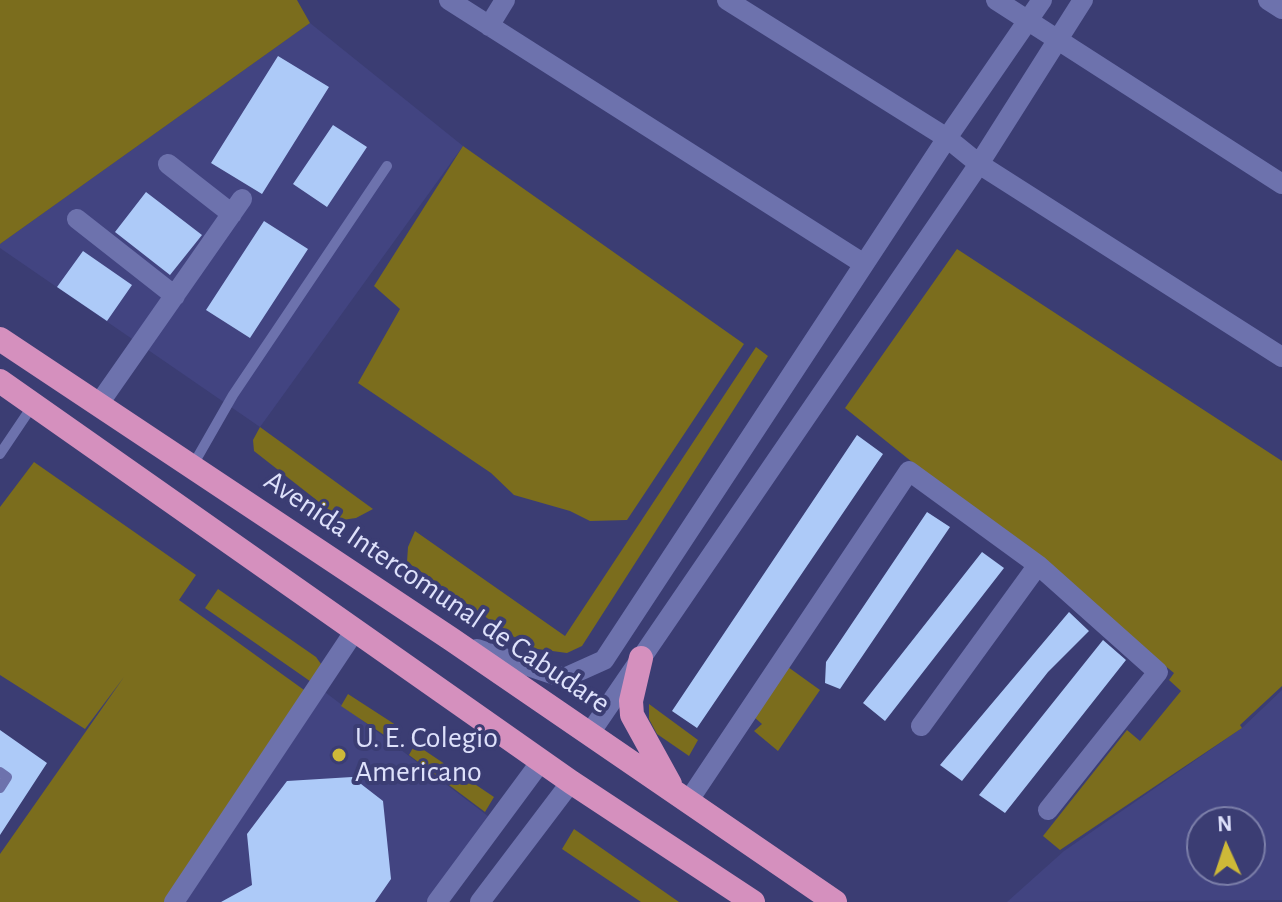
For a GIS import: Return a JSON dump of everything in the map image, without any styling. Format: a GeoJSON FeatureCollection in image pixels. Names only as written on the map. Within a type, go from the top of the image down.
{"type":"FeatureCollection","features":[{"type":"Feature","properties":{"kind":"highway","name":"Avenida Intercomunal de Cabudare"},"geometry":{"type":"LineString","coordinates":[[0,339],[451,639],[835,902]]}},
{"type":"Feature","properties":{"kind":"highway"},"geometry":{"type":"LineString","coordinates":[[0,381],[354,632],[571,782],[753,902]]}},
{"type":"Feature","properties":{"kind":"highway"},"geometry":{"type":"LineString","coordinates":[[641,658],[631,701],[632,715],[681,795]]}},
{"type":"Feature","properties":{"kind":"street"},"geometry":{"type":"LineString","coordinates":[[449,0],[864,264]]}},
{"type":"Feature","properties":{"kind":"street"},"geometry":{"type":"LineString","coordinates":[[489,26],[505,0]]}},
{"type":"Feature","properties":{"kind":"street"},"geometry":{"type":"LineString","coordinates":[[727,0],[947,138],[979,164],[1282,357]]}},
{"type":"Feature","properties":{"kind":"street"},"geometry":{"type":"LineString","coordinates":[[996,0],[1282,184]]}},
{"type":"Feature","properties":{"kind":"street"},"geometry":{"type":"LineString","coordinates":[[451,639],[564,678],[604,660],[947,138],[1042,0]]}},
{"type":"Feature","properties":{"kind":"street"},"geometry":{"type":"LineString","coordinates":[[590,733],[979,164],[1083,0]]}},
{"type":"Feature","properties":{"kind":"street"},"geometry":{"type":"LineString","coordinates":[[1268,0],[1282,9]]}},
{"type":"Feature","properties":{"kind":"street"},"geometry":{"type":"LineString","coordinates":[[98,405],[142,337],[175,296],[237,207],[168,164]]}},
{"type":"Feature","properties":{"kind":"street"},"geometry":{"type":"LineString","coordinates":[[77,219],[175,296]]}},
{"type":"Feature","properties":{"kind":"street"},"geometry":{"type":"LineString","coordinates":[[681,795],[909,471],[1038,565],[1158,672],[1048,810]]}},
{"type":"Feature","properties":{"kind":"street"},"geometry":{"type":"LineString","coordinates":[[921,726],[1038,565]]}},
{"type":"Feature","properties":{"kind":"street"},"geometry":{"type":"LineString","coordinates":[[174,902],[354,632]]}},
{"type":"Feature","properties":{"kind":"street"},"geometry":{"type":"LineString","coordinates":[[437,902],[542,760]]}},
{"type":"Feature","properties":{"kind":"street"},"geometry":{"type":"LineString","coordinates":[[480,902],[571,782]]}},
{"type":"Feature","properties":{"kind":"lane"},"geometry":{"type":"LineString","coordinates":[[192,467],[233,395],[387,166]]}},
{"type":"Feature","properties":{"kind":"lane"},"geometry":{"type":"LineString","coordinates":[[0,454],[33,405]]}},
{"type":"Feature","properties":{"kind":"lane"},"geometry":{"type":"LineString","coordinates":[[0,772],[7,777],[0,788]]}},
{"type":"Feature","properties":{"kind":"shaded area"},"geometry":{"type":"Polygon","coordinates":[[[0,0],[297,0],[310,23],[0,244],[0,0]]]}},
{"type":"Feature","properties":{"kind":"shaded area"},"geometry":{"type":"Polygon","coordinates":[[[310,23],[463,146],[260,427],[0,248],[0,244],[310,23]]]}},
{"type":"Feature","properties":{"kind":"shaded area"},"geometry":{"type":"Polygon","coordinates":[[[463,146],[744,344],[627,520],[590,521],[570,511],[514,495],[491,473],[358,383],[400,309],[374,286],[463,146]]]}},
{"type":"Feature","properties":{"kind":"shaded area"},"geometry":{"type":"Polygon","coordinates":[[[957,249],[1282,461],[1282,686],[1240,725],[1242,728],[1060,850],[1043,836],[1127,730],[1140,741],[1181,691],[1169,680],[1174,673],[845,408],[957,249]]]}},
{"type":"Feature","properties":{"kind":"shaded area"},"geometry":{"type":"Polygon","coordinates":[[[756,347],[768,356],[582,646],[567,653],[530,648],[407,562],[408,547],[415,531],[565,636],[756,347]]]}},
{"type":"Feature","properties":{"kind":"shaded area"},"geometry":{"type":"Polygon","coordinates":[[[260,427],[373,509],[356,518],[342,520],[254,451],[253,440],[260,427]]]}},
{"type":"Feature","properties":{"kind":"shaded area"},"geometry":{"type":"Polygon","coordinates":[[[34,462],[196,575],[179,600],[311,695],[171,902],[0,902],[0,854],[124,677],[85,729],[0,675],[0,507],[34,462]]]}},
{"type":"Feature","properties":{"kind":"shaded area"},"geometry":{"type":"Polygon","coordinates":[[[218,589],[316,657],[321,664],[317,686],[205,608],[218,589]]]}},
{"type":"Feature","properties":{"kind":"shaded area"},"geometry":{"type":"Polygon","coordinates":[[[788,667],[820,690],[778,751],[754,731],[762,724],[754,717],[788,667]]]}},
{"type":"Feature","properties":{"kind":"shaded area","name":"U. E. Colegio Americano"},"geometry":{"type":"Polygon","coordinates":[[[317,686],[497,823],[441,902],[172,902],[317,686]]]}},
{"type":"Feature","properties":{"kind":"shaded area"},"geometry":{"type":"Polygon","coordinates":[[[1282,690],[1282,900],[1007,902],[1064,851],[1242,728],[1282,690]]]}},
{"type":"Feature","properties":{"kind":"shaded area"},"geometry":{"type":"Polygon","coordinates":[[[348,694],[402,729],[393,741],[341,706],[348,694]]]}},
{"type":"Feature","properties":{"kind":"shaded area"},"geometry":{"type":"Polygon","coordinates":[[[649,704],[698,740],[689,756],[657,734],[649,719],[649,704]]]}},
{"type":"Feature","properties":{"kind":"shaded area"},"geometry":{"type":"Polygon","coordinates":[[[415,744],[494,797],[485,812],[409,755],[415,744]]]}},
{"type":"Feature","properties":{"kind":"shaded area"},"geometry":{"type":"Polygon","coordinates":[[[574,829],[679,902],[641,902],[562,849],[574,829]]]}},
{"type":"Feature","properties":{"kind":"building"},"geometry":{"type":"Polygon","coordinates":[[[278,56],[329,87],[262,194],[211,163],[278,56]]]}},
{"type":"Feature","properties":{"kind":"building"},"geometry":{"type":"Polygon","coordinates":[[[333,125],[367,147],[327,207],[293,184],[333,125]]]}},
{"type":"Feature","properties":{"kind":"building"},"geometry":{"type":"Polygon","coordinates":[[[146,192],[202,235],[170,275],[115,232],[146,192]]]}},
{"type":"Feature","properties":{"kind":"building"},"geometry":{"type":"Polygon","coordinates":[[[264,221],[308,249],[250,338],[206,310],[264,221]]]}},
{"type":"Feature","properties":{"kind":"building"},"geometry":{"type":"Polygon","coordinates":[[[83,251],[132,285],[107,321],[57,287],[83,251]]]}},
{"type":"Feature","properties":{"kind":"building"},"geometry":{"type":"Polygon","coordinates":[[[857,435],[883,454],[697,728],[672,711],[857,435]]]}},
{"type":"Feature","properties":{"kind":"building"},"geometry":{"type":"Polygon","coordinates":[[[927,512],[950,527],[840,689],[825,683],[826,662],[927,512]]]}},
{"type":"Feature","properties":{"kind":"building"},"geometry":{"type":"Polygon","coordinates":[[[982,552],[1004,568],[885,721],[863,703],[982,552]]]}},
{"type":"Feature","properties":{"kind":"building"},"geometry":{"type":"Polygon","coordinates":[[[1069,612],[1089,631],[1048,672],[962,781],[940,765],[1069,612]]]}},
{"type":"Feature","properties":{"kind":"building"},"geometry":{"type":"Polygon","coordinates":[[[1103,640],[1126,660],[1005,813],[979,795],[1103,640]]]}},
{"type":"Feature","properties":{"kind":"building"},"geometry":{"type":"Polygon","coordinates":[[[0,730],[47,763],[0,835],[0,730]]]}},
{"type":"Feature","properties":{"kind":"building"},"geometry":{"type":"Polygon","coordinates":[[[352,777],[383,801],[391,879],[375,902],[221,902],[252,885],[247,834],[287,781],[352,777]]]}},
{"type":"Feature","properties":{"kind":"place","name":"U. E. Colegio Americano"},"geometry":{"type":"Point","coordinates":[339,755]}}]}
